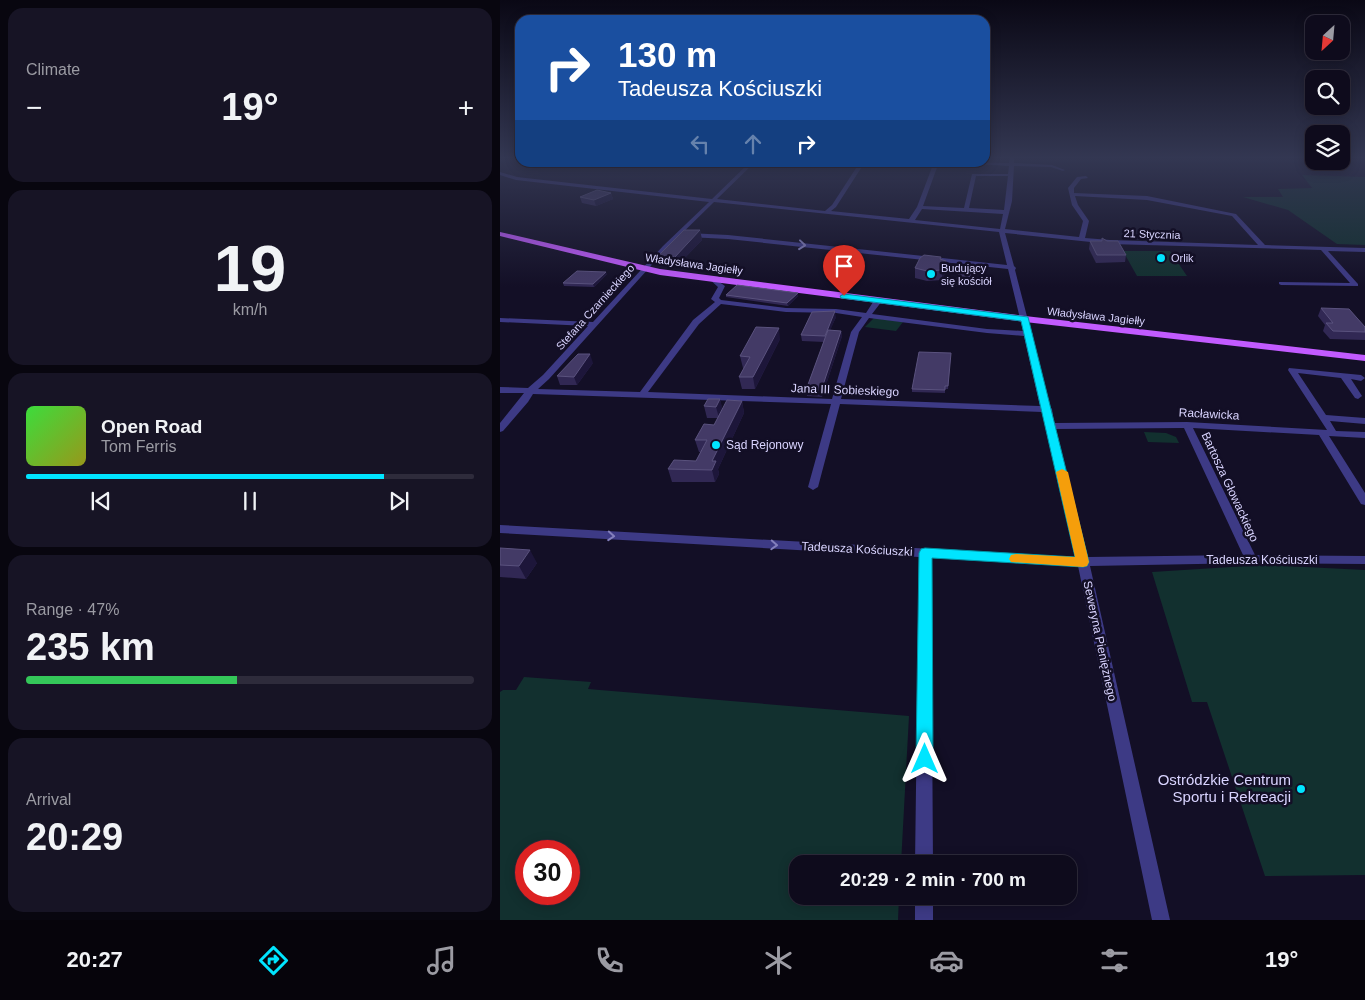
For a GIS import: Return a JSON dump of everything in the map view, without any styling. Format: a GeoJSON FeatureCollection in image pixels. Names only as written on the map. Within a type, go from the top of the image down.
{"type":"FeatureCollection","features":[{"type":"Feature","properties":{"kind":"main road","name":"Władysława Jagiełły"},"geometry":{"type":"LineString","coordinates":[[500,234],[644,269],[878,301],[1365,358]]}},
{"type":"Feature","properties":{"kind":"street","name":"21 Stycznia"},"geometry":{"type":"LineString","coordinates":[[713,201],[1136,244],[1323,249],[1338,247],[1365,250]]}},
{"type":"Feature","properties":{"kind":"street","name":"Stefana Czarnieckiego"},"geometry":{"type":"LineString","coordinates":[[500,428],[526,400],[530,391],[546,378],[644,269],[713,201]]}},
{"type":"Feature","properties":{"kind":"street"},"geometry":{"type":"LineString","coordinates":[[826,213],[837,201]]}},
{"type":"Feature","properties":{"kind":"street"},"geometry":{"type":"LineString","coordinates":[[911,221],[922,201]]}},
{"type":"Feature","properties":{"kind":"street"},"geometry":{"type":"LineString","coordinates":[[966,210],[968,201]]}},
{"type":"Feature","properties":{"kind":"street","name":"Seweryna Pieniężnego"},"geometry":{"type":"LineString","coordinates":[[1007,201],[1002,231],[1013,268],[1083,562],[1161,920]]}},
{"type":"Feature","properties":{"kind":"street"},"geometry":{"type":"LineString","coordinates":[[1074,201],[1086,221],[1082,239]]}},
{"type":"Feature","properties":{"kind":"street"},"geometry":{"type":"LineString","coordinates":[[1162,201],[1234,215],[1263,247]]}},
{"type":"Feature","properties":{"kind":"street"},"geometry":{"type":"LineString","coordinates":[[920,207],[1006,212]]}},
{"type":"Feature","properties":{"kind":"street"},"geometry":{"type":"LineString","coordinates":[[677,235],[754,240],[1013,268]]}},
{"type":"Feature","properties":{"kind":"street"},"geometry":{"type":"LineString","coordinates":[[1281,283],[1356,284],[1323,249]]}},
{"type":"Feature","properties":{"kind":"street"},"geometry":{"type":"LineString","coordinates":[[711,278],[722,286],[715,299],[719,302],[786,310],[836,311],[987,331],[1029,334]]}},
{"type":"Feature","properties":{"kind":"street"},"geometry":{"type":"LineString","coordinates":[[813,487],[855,332],[878,301]]}},
{"type":"Feature","properties":{"kind":"street"},"geometry":{"type":"LineString","coordinates":[[642,396],[696,322],[719,302]]}},
{"type":"Feature","properties":{"kind":"street"},"geometry":{"type":"LineString","coordinates":[[500,320],[594,324]]}},
{"type":"Feature","properties":{"kind":"street"},"geometry":{"type":"LineString","coordinates":[[1334,434],[1292,370],[1361,378]]}},
{"type":"Feature","properties":{"kind":"street"},"geometry":{"type":"LineString","coordinates":[[1344,376],[1358,396]]}},
{"type":"Feature","properties":{"kind":"street","name":"Jana III Sobieskiego"},"geometry":{"type":"LineString","coordinates":[[500,390],[1047,409]]}},
{"type":"Feature","properties":{"kind":"street"},"geometry":{"type":"LineString","coordinates":[[1324,418],[1365,421]]}},
{"type":"Feature","properties":{"kind":"street","name":"Racławicka"},"geometry":{"type":"LineString","coordinates":[[1051,426],[1187,425],[1365,436]]}},
{"type":"Feature","properties":{"kind":"street","name":"Bartosza Głowackiego"},"geometry":{"type":"LineString","coordinates":[[1187,425],[1251,559]]}},
{"type":"Feature","properties":{"kind":"street"},"geometry":{"type":"LineString","coordinates":[[1322,433],[1365,501]]}},
{"type":"Feature","properties":{"kind":"street","name":"Tadeusza Kościuszki"},"geometry":{"type":"LineString","coordinates":[[500,530],[1083,562],[1251,559],[1365,560]]}},
{"type":"Feature","properties":{"kind":"street"},"geometry":{"type":"LineString","coordinates":[[924,855],[925,553]]}},
{"type":"Feature","properties":{"kind":"street"},"geometry":{"type":"LineString","coordinates":[[924,905],[924,920]]}},
{"type":"Feature","properties":{"kind":"green space"},"geometry":{"type":"Polygon","coordinates":[[[1257,201],[1365,201],[1365,245],[1337,244],[1288,210],[1257,201]]]}},
{"type":"Feature","properties":{"kind":"green space"},"geometry":{"type":"Polygon","coordinates":[[[1123,251],[1170,251],[1187,276],[1137,276],[1123,251]]]}},
{"type":"Feature","properties":{"kind":"green space"},"geometry":{"type":"Polygon","coordinates":[[[874,318],[903,322],[896,331],[865,327],[874,318]]]}},
{"type":"Feature","properties":{"kind":"green space"},"geometry":{"type":"Polygon","coordinates":[[[1144,432],[1166,433],[1176,437],[1179,443],[1148,442],[1144,432]]]}},
{"type":"Feature","properties":{"kind":"green space","name":"Ostródzkie Centrum Sportu i Rekreacji"},"geometry":{"type":"Polygon","coordinates":[[[1263,565],[1365,570],[1365,875],[1265,876],[1207,702],[1192,702],[1152,572],[1263,565]]]}},
{"type":"Feature","properties":{"kind":"green space"},"geometry":{"type":"Polygon","coordinates":[[[524,677],[591,682],[588,689],[909,716],[901,855],[789,855],[789,905],[899,905],[898,920],[500,920],[500,692],[503,690],[516,690],[524,677]]]}},
{"type":"Feature","properties":{"kind":"building"},"geometry":{"type":"Polygon","coordinates":[[[684,230],[700,230],[675,257],[658,256],[684,230]]]}},
{"type":"Feature","properties":{"kind":"building"},"geometry":{"type":"Polygon","coordinates":[[[1102,238],[1107,241],[1118,241],[1126,255],[1097,255],[1090,241],[1102,241],[1102,238]]]}},
{"type":"Feature","properties":{"kind":"building"},"geometry":{"type":"Polygon","coordinates":[[[924,255],[941,257],[940,259],[946,261],[942,270],[927,271],[915,268],[920,258],[924,255]]]}},
{"type":"Feature","properties":{"kind":"building"},"geometry":{"type":"Polygon","coordinates":[[[964,264],[976,265],[966,282],[956,280],[964,264]]]}},
{"type":"Feature","properties":{"kind":"building"},"geometry":{"type":"Polygon","coordinates":[[[577,271],[606,272],[593,284],[563,283],[577,271]]]}},
{"type":"Feature","properties":{"kind":"building"},"geometry":{"type":"Polygon","coordinates":[[[737,285],[798,293],[787,303],[726,295],[737,285]]]}},
{"type":"Feature","properties":{"kind":"building"},"geometry":{"type":"Polygon","coordinates":[[[1321,308],[1349,309],[1365,327],[1365,332],[1333,331],[1326,323],[1333,323],[1321,308]]]}},
{"type":"Feature","properties":{"kind":"building"},"geometry":{"type":"Polygon","coordinates":[[[835,311],[825,336],[801,335],[812,312],[835,311]]]}},
{"type":"Feature","properties":{"kind":"building"},"geometry":{"type":"Polygon","coordinates":[[[756,327],[779,328],[753,377],[739,377],[750,357],[740,356],[756,327]]]}},
{"type":"Feature","properties":{"kind":"building"},"geometry":{"type":"Polygon","coordinates":[[[828,330],[841,331],[821,391],[806,390],[828,330]]]}},
{"type":"Feature","properties":{"kind":"building"},"geometry":{"type":"Polygon","coordinates":[[[919,352],[951,353],[948,386],[945,386],[945,390],[912,389],[919,352]]]}},
{"type":"Feature","properties":{"kind":"building"},"geometry":{"type":"Polygon","coordinates":[[[578,354],[590,354],[574,377],[557,376],[578,354]]]}},
{"type":"Feature","properties":{"kind":"building"},"geometry":{"type":"Polygon","coordinates":[[[708,399],[720,399],[716,407],[704,406],[708,399]]]}},
{"type":"Feature","properties":{"kind":"building"},"geometry":{"type":"Polygon","coordinates":[[[727,400],[742,401],[712,461],[716,461],[712,470],[668,469],[674,460],[696,461],[707,440],[695,440],[704,424],[714,425],[727,400]]]}},
{"type":"Feature","properties":{"kind":"building"},"geometry":{"type":"Polygon","coordinates":[[[500,548],[530,550],[519,566],[500,565],[500,548]]]}},
{"type":"Feature","properties":{"kind":"slow traffic"},"geometry":{"type":"LineString","coordinates":[[1016,559],[1083,562],[1062,472]]}},
{"type":"Feature","properties":{"kind":"place","name":"Orlik"},"geometry":{"type":"Point","coordinates":[1161,258]}},
{"type":"Feature","properties":{"kind":"place","name":"Budujący się kościół"},"geometry":{"type":"Point","coordinates":[931,274]}},
{"type":"Feature","properties":{"kind":"place","name":"Sąd Rejonowy"},"geometry":{"type":"Point","coordinates":[716,445]}},
{"type":"Feature","properties":{"kind":"place","name":"Ostródzkie Centrum Sportu i Rekreacji"},"geometry":{"type":"Point","coordinates":[1301,789]}},
{"type":"Feature","properties":{"kind":"route"},"geometry":{"type":"LineString","coordinates":[[844,296],[1025,319],[1083,562],[925,553],[925,759]]}}]}
